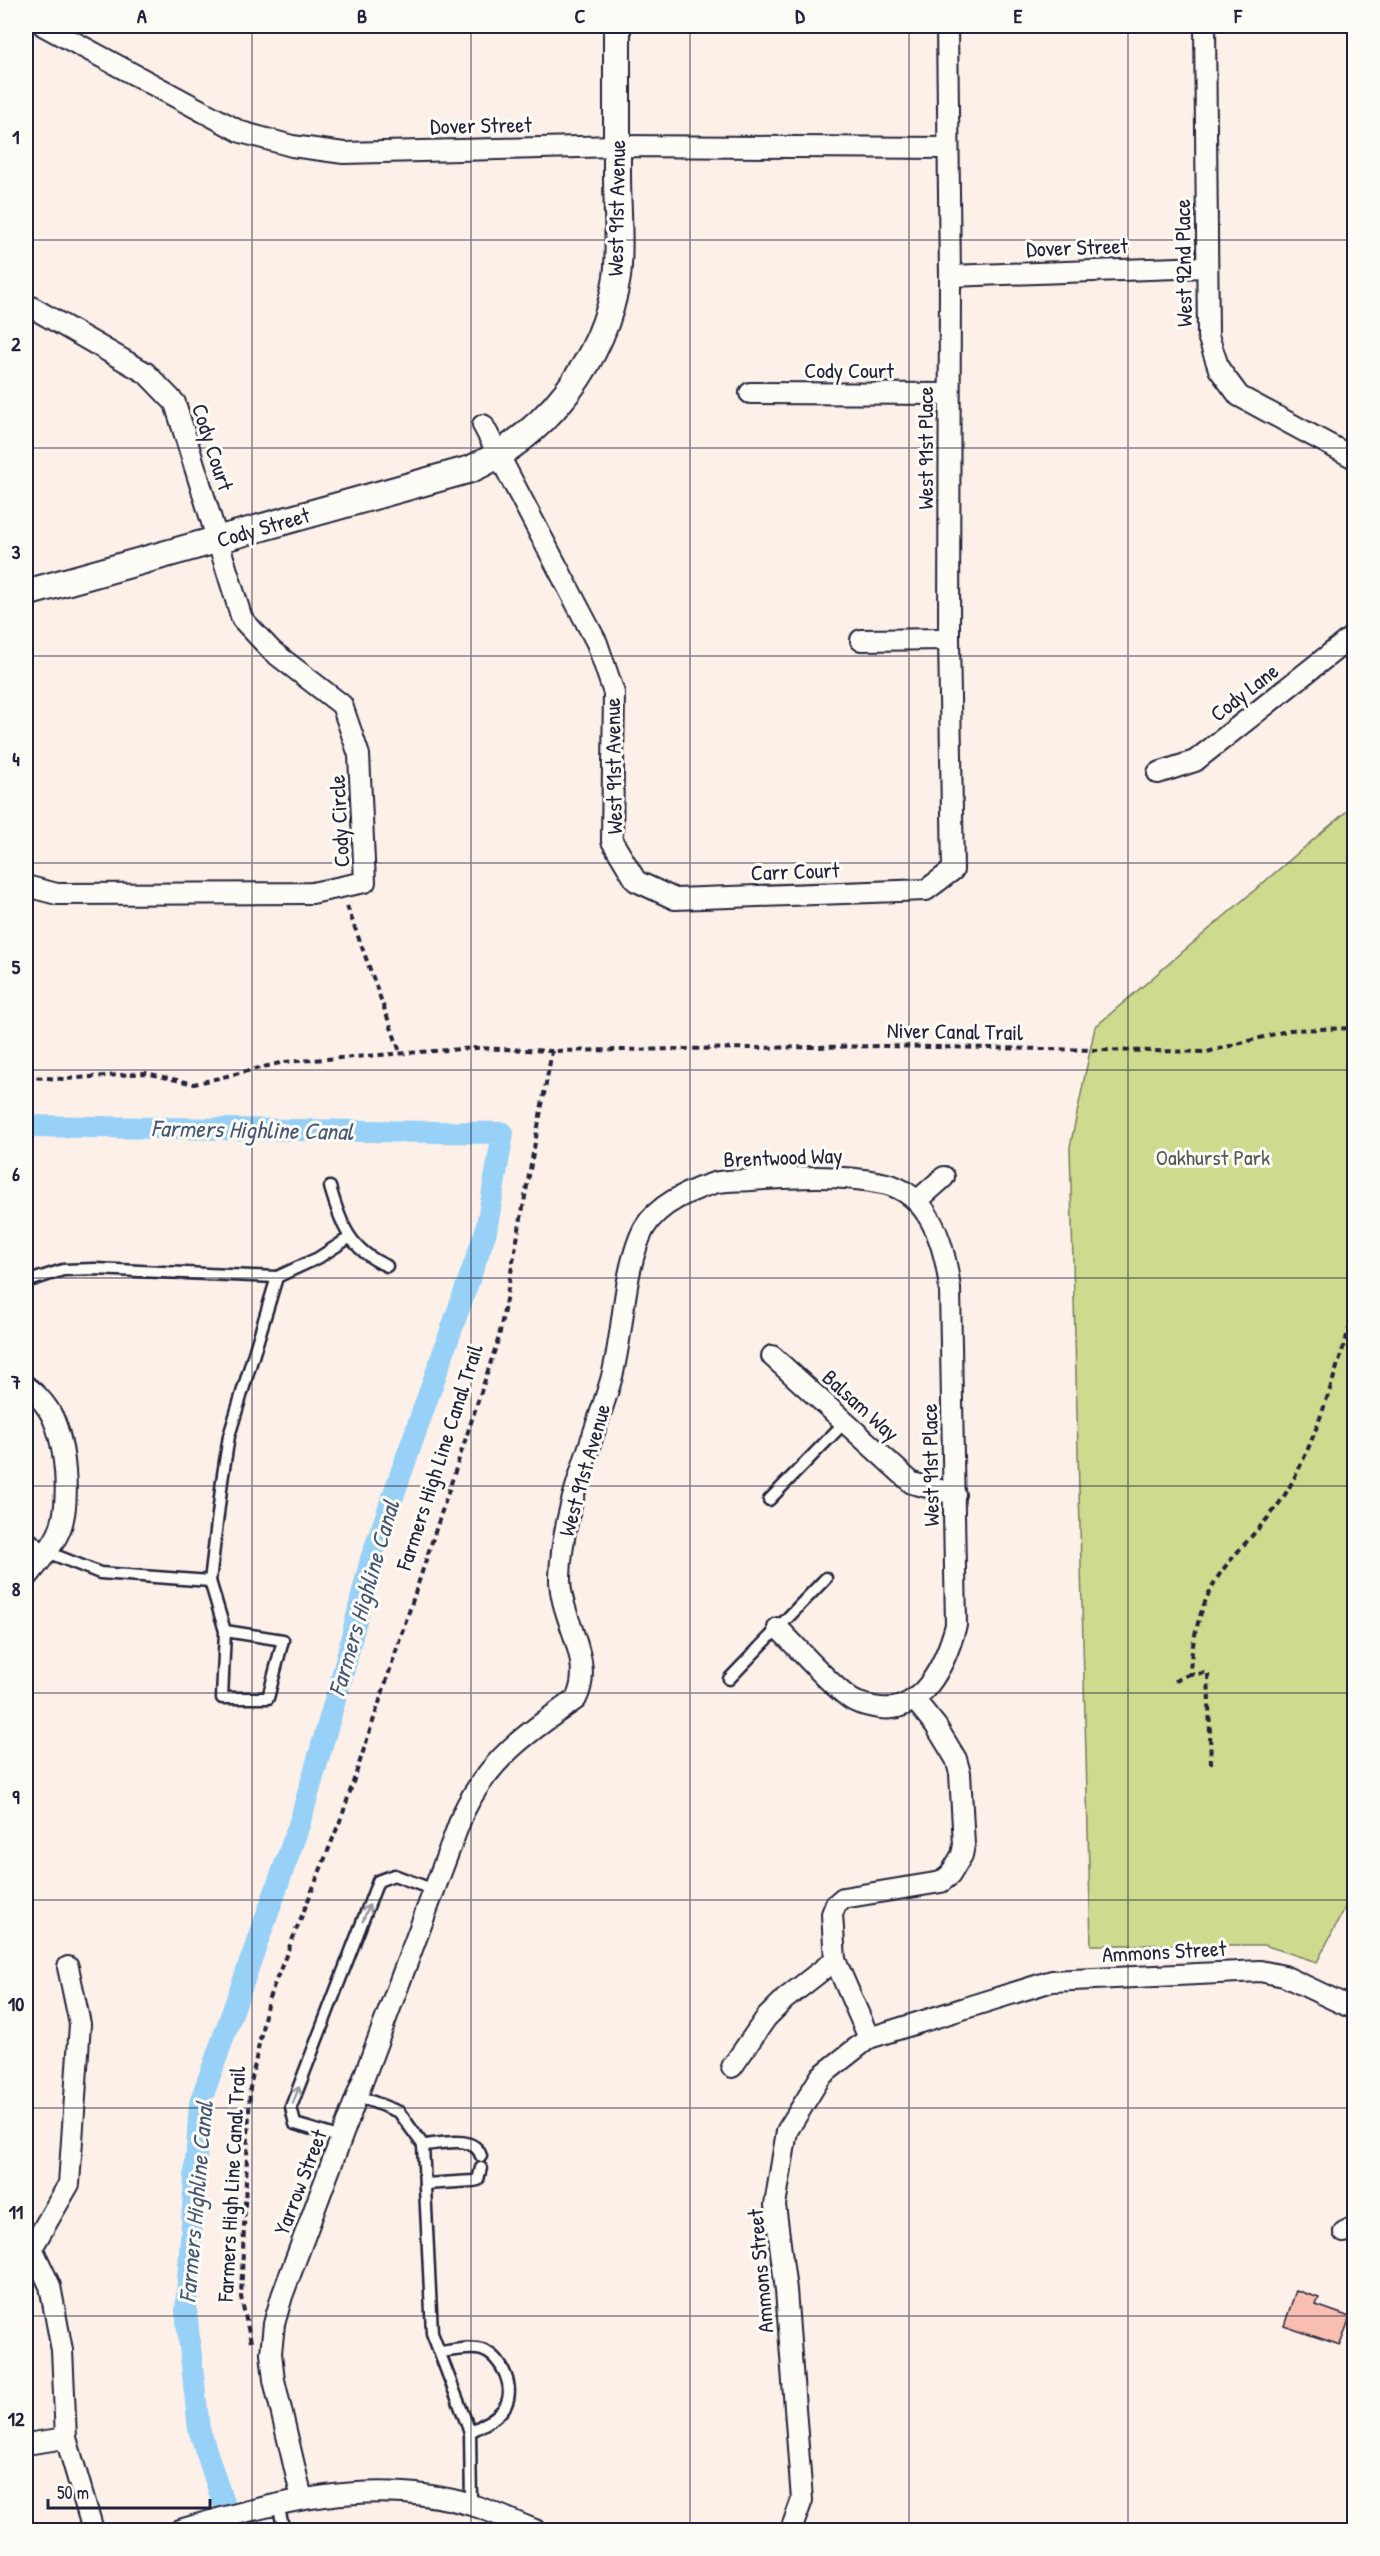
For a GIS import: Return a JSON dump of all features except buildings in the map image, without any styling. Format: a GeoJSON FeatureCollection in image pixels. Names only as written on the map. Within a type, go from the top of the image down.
{"type":"FeatureCollection","features":[{"type":"Feature","properties":{"kind":"street","name":"Dover Street"},"geometry":{"type":"LineString","coordinates":[[44,26],[241,132],[292,146],[344,153],[617,146],[948,148]]}},
{"type":"Feature","properties":{"kind":"street","name":"West 91st Avenue"},"geometry":{"type":"LineString","coordinates":[[499,456],[550,413],[582,372],[604,328],[617,276],[617,26]]}},
{"type":"Feature","properties":{"kind":"street","name":"West 91st Place"},"geometry":{"type":"LineString","coordinates":[[947,26],[950,276],[949,639],[953,870]]}},
{"type":"Feature","properties":{"kind":"street","name":"West 92nd Place"},"geometry":{"type":"LineString","coordinates":[[1205,26],[1208,336],[1219,369],[1239,396],[1354,458]]}},
{"type":"Feature","properties":{"kind":"street","name":"Dover Street"},"geometry":{"type":"LineString","coordinates":[[950,276],[1206,267]]}},
{"type":"Feature","properties":{"kind":"street","name":"Cody Court"},"geometry":{"type":"LineString","coordinates":[[26,304],[146,373],[175,403],[218,540]]}},
{"type":"Feature","properties":{"kind":"street","name":"Cody Court"},"geometry":{"type":"LineString","coordinates":[[750,393],[948,394]]}},
{"type":"Feature","properties":{"kind":"street","name":"West 91st Avenue"},"geometry":{"type":"LineString","coordinates":[[483,425],[597,643],[614,693],[612,841],[636,881]]}},
{"type":"Feature","properties":{"kind":"street","name":"Cody Street"},"geometry":{"type":"LineString","coordinates":[[26,593],[471,469],[499,456]]}},
{"type":"Feature","properties":{"kind":"street","name":"Cody Circle"},"geometry":{"type":"LineString","coordinates":[[26,886],[57,894],[312,893],[365,882],[359,755],[342,705],[272,651],[242,619],[218,540]]}},
{"type":"Feature","properties":{"kind":"street","name":"Cody Lane"},"geometry":{"type":"LineString","coordinates":[[1158,773],[1195,761],[1354,635]]}},
{"type":"Feature","properties":{"kind":"street"},"geometry":{"type":"LineString","coordinates":[[861,639],[949,639]]}},
{"type":"Feature","properties":{"kind":"street","name":"Carr Court"},"geometry":{"type":"LineString","coordinates":[[636,881],[675,899],[926,890],[953,870]]}},
{"type":"Feature","properties":{"kind":"street"},"geometry":{"type":"LineString","coordinates":[[917,1201],[944,1177]]}},
{"type":"Feature","properties":{"kind":"street","name":"Brentwood Way"},"geometry":{"type":"LineString","coordinates":[[653,1215],[670,1202],[716,1183],[776,1178],[857,1178],[896,1185],[917,1201],[930,1220]]}},
{"type":"Feature","properties":{"kind":"street","name":"West 91st Avenue"},"geometry":{"type":"LineString","coordinates":[[434,1890],[463,1813],[473,1791],[489,1769],[513,1745],[576,1699],[581,1690],[582,1665],[562,1604],[560,1580],[562,1544],[567,1518],[611,1378],[637,1246],[640,1236],[653,1215]]}},
{"type":"Feature","properties":{"kind":"street","name":"West 91st Place"},"geometry":{"type":"LineString","coordinates":[[914,1699],[929,1685],[943,1663],[957,1625],[950,1289],[947,1262],[930,1220]]}},
{"type":"Feature","properties":{"kind":"street","name":"Balsam Way"},"geometry":{"type":"LineString","coordinates":[[772,1356],[912,1483],[955,1494]]}},
{"type":"Feature","properties":{"kind":"street"},"geometry":{"type":"LineString","coordinates":[[26,1386],[49,1410],[61,1441],[64,1471],[64,1508],[59,1532],[26,1579]]}},
{"type":"Feature","properties":{"kind":"street"},"geometry":{"type":"LineString","coordinates":[[778,1628],[849,1698],[889,1709],[904,1705],[914,1699],[936,1726],[956,1759],[960,1773],[964,1845],[962,1855],[950,1875],[941,1882],[843,1898],[836,1904],[832,1914],[835,1960],[869,2038]]}},
{"type":"Feature","properties":{"kind":"street","name":"Yarrow Street"},"geometry":{"type":"LineString","coordinates":[[302,2499],[274,2380],[271,2353],[274,2324],[282,2296],[434,1890]]}},
{"type":"Feature","properties":{"kind":"street"},"geometry":{"type":"LineString","coordinates":[[732,2067],[766,2018],[785,1999],[835,1960]]}},
{"type":"Feature","properties":{"kind":"street"},"geometry":{"type":"LineString","coordinates":[[68,1967],[80,2024],[69,2184],[29,2247],[50,2286],[62,2350],[66,2438],[93,2530]]}},
{"type":"Feature","properties":{"kind":"street","name":"Ammons Street"},"geometry":{"type":"LineString","coordinates":[[791,2530],[801,2500],[801,2489],[787,2301],[776,2205],[787,2131],[821,2076],[869,2038],[1052,1981],[1260,1971],[1284,1976],[1354,2009]]}},
{"type":"Feature","properties":{"kind":"street"},"geometry":{"type":"LineString","coordinates":[[26,2444],[66,2438]]}},
{"type":"Feature","properties":{"kind":"street"},"geometry":{"type":"LineString","coordinates":[[180,2530],[258,2510],[281,2520],[302,2499],[378,2491],[442,2498],[471,2505],[535,2530]]}},
{"type":"Feature","properties":{"kind":"lane"},"geometry":{"type":"LineString","coordinates":[[330,1187],[349,1238],[370,1259],[387,1266]]}},
{"type":"Feature","properties":{"kind":"lane"},"geometry":{"type":"LineString","coordinates":[[26,1282],[63,1270],[95,1269],[277,1277],[318,1258],[349,1238]]}},
{"type":"Feature","properties":{"kind":"lane"},"geometry":{"type":"LineString","coordinates":[[225,1631],[283,1640],[268,1698],[222,1698],[225,1631],[210,1581],[229,1436],[277,1277]]}},
{"type":"Feature","properties":{"kind":"lane"},"geometry":{"type":"LineString","coordinates":[[769,1500],[844,1423]]}},
{"type":"Feature","properties":{"kind":"lane"},"geometry":{"type":"LineString","coordinates":[[26,1535],[47,1552],[100,1574],[210,1581]]}},
{"type":"Feature","properties":{"kind":"lane"},"geometry":{"type":"LineString","coordinates":[[729,1679],[826,1578]]}},
{"type":"Feature","properties":{"kind":"lane"},"geometry":{"type":"LineString","coordinates":[[342,2138],[295,2124],[291,2107],[378,1881],[394,1875],[434,1890]]}},
{"type":"Feature","properties":{"kind":"lane"},"geometry":{"type":"LineString","coordinates":[[358,2096],[399,2112],[423,2145],[432,2333],[470,2432],[471,2505]]}},
{"type":"Feature","properties":{"kind":"lane"},"geometry":{"type":"LineString","coordinates":[[423,2145],[468,2142],[475,2145],[481,2156]]}},
{"type":"Feature","properties":{"kind":"lane"},"geometry":{"type":"LineString","coordinates":[[424,2184],[478,2180],[482,2168]]}},
{"type":"Feature","properties":{"kind":"lane"},"geometry":{"type":"LineString","coordinates":[[440,2352],[481,2350],[495,2357],[503,2369],[508,2389],[505,2407],[486,2424],[470,2432]]}},
{"type":"Feature","properties":{"kind":"path"},"geometry":{"type":"LineString","coordinates":[[340,889],[400,1052]]}},
{"type":"Feature","properties":{"kind":"path","name":"Niver Canal Trail"},"geometry":{"type":"LineString","coordinates":[[552,1051],[894,1046],[1207,1052],[1290,1030],[1354,1028]]}},
{"type":"Feature","properties":{"kind":"path"},"geometry":{"type":"LineString","coordinates":[[26,1077],[64,1079],[146,1072],[194,1084],[284,1062],[476,1048],[552,1051]]}},
{"type":"Feature","properties":{"kind":"path","name":"Farmers High Line Canal Trail"},"geometry":{"type":"LineString","coordinates":[[253,2354],[241,2297],[250,2088],[268,2000],[342,1816],[499,1337],[552,1051]]}},
{"type":"Feature","properties":{"kind":"path"},"geometry":{"type":"LineString","coordinates":[[1190,1674],[1195,1635],[1203,1609],[1221,1572],[1268,1518],[1286,1492],[1314,1432],[1354,1314]]}},
{"type":"Feature","properties":{"kind":"path"},"geometry":{"type":"LineString","coordinates":[[1174,1682],[1190,1674],[1208,1672],[1211,1764]]}},
{"type":"Feature","properties":{"kind":"green space","name":"Oakhurst Park"},"geometry":{"type":"Polygon","coordinates":[[[1354,805],[1354,1890],[1317,1962],[1264,1945],[1091,1945],[1070,1147],[1095,1027],[1354,805]]]}},
{"type":"Feature","properties":{"kind":"waterway","name":"Farmers Highline Canal"},"geometry":{"type":"LineString","coordinates":[[26,1126],[503,1133],[486,1231],[371,1559],[344,1669],[299,1825],[200,2103],[186,2311],[199,2429],[232,2530]]}}]}
